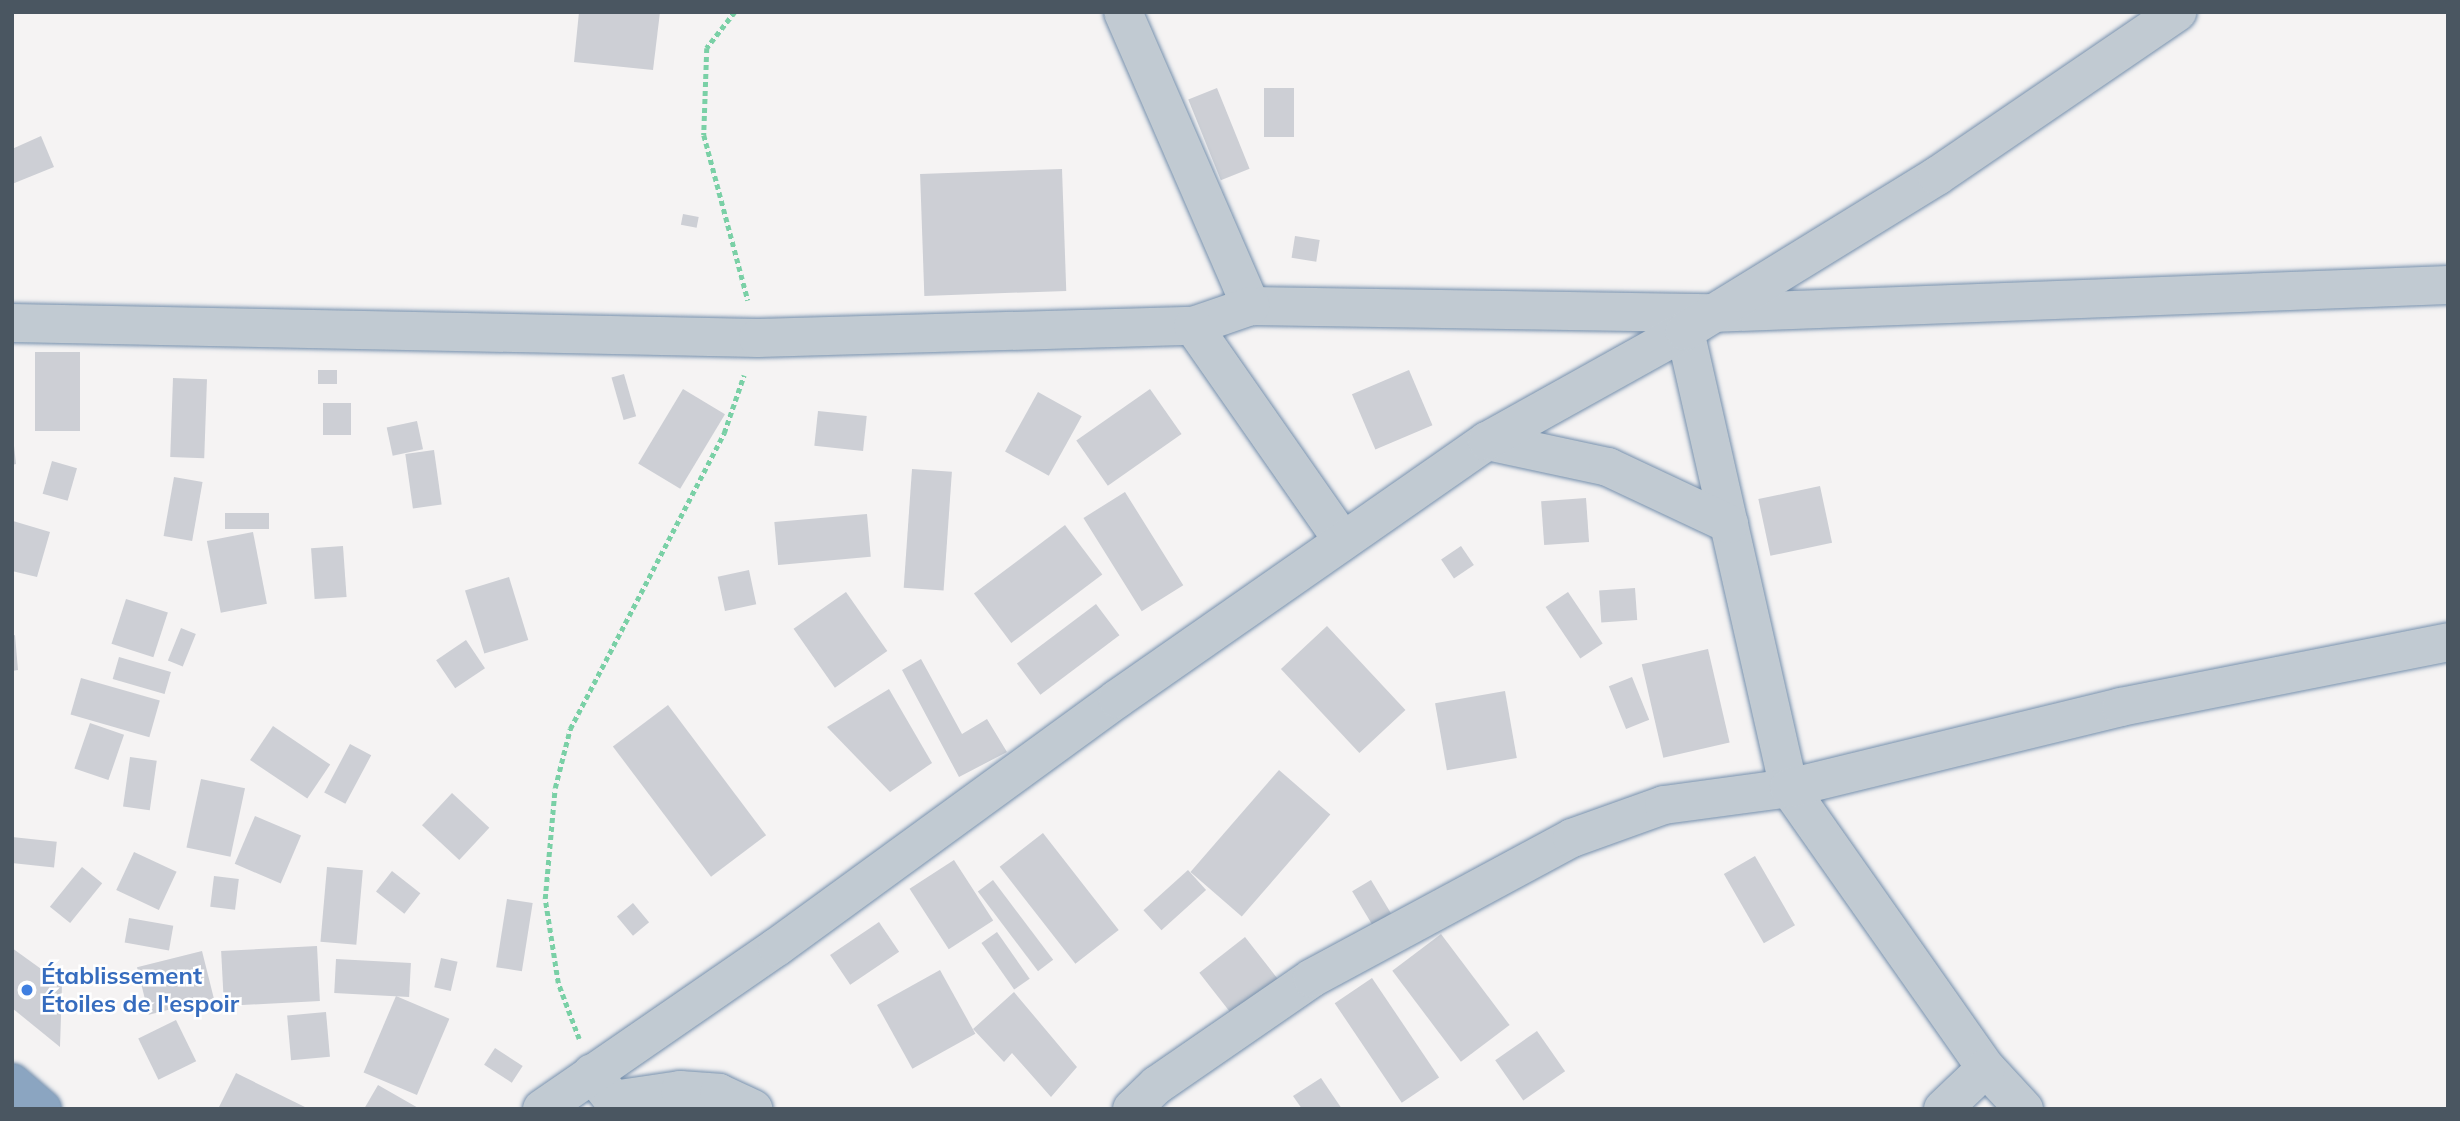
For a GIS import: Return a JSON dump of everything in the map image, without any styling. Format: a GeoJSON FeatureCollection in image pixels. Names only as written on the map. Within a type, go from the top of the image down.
{"type":"FeatureCollection","features":[{"type":"Feature","properties":{"kind":"highway"},"geometry":{"type":"LineString","coordinates":[[12,1083],[42,1109]]}},
{"type":"Feature","properties":{"kind":"street"},"geometry":{"type":"LineString","coordinates":[[1123,12],[1251,306]]}},
{"type":"Feature","properties":{"kind":"street"},"geometry":{"type":"LineString","coordinates":[[608,1094],[777,947],[1117,699],[1487,441],[1698,322],[1937,176],[2177,12]]}},
{"type":"Feature","properties":{"kind":"street"},"geometry":{"type":"LineString","coordinates":[[12,323],[758,338],[1193,326],[1251,306],[1698,322],[2448,285]]}},
{"type":"Feature","properties":{"kind":"street"},"geometry":{"type":"LineString","coordinates":[[1698,322],[1729,524],[1789,788],[1986,1068],[2024,1109]]}},
{"type":"Feature","properties":{"kind":"street"},"geometry":{"type":"LineString","coordinates":[[1193,326],[1343,541]]}},
{"type":"Feature","properties":{"kind":"street"},"geometry":{"type":"LineString","coordinates":[[1487,441],[1608,467],[1729,524]]}},
{"type":"Feature","properties":{"kind":"street"},"geometry":{"type":"LineString","coordinates":[[1155,1101],[1312,978],[1572,838],[1664,805],[1789,788],[2121,707],[2448,642]]}},
{"type":"Feature","properties":{"kind":"street"},"geometry":{"type":"LineString","coordinates":[[1943,1109],[1986,1068]]}},
{"type":"Feature","properties":{"kind":"street"},"geometry":{"type":"LineString","coordinates":[[542,1109],[608,1094],[680,1090],[719,1094],[754,1109]]}},
{"type":"Feature","properties":{"kind":"path"},"geometry":{"type":"LineString","coordinates":[[608,1094],[558,983],[545,900],[555,788],[570,729],[724,433],[758,338],[704,135],[706,48],[735,12]]}},
{"type":"Feature","properties":{"kind":"building"},"geometry":{"type":"Polygon","coordinates":[[[579,12],[660,12],[653,70],[574,62],[579,12]]]}},
{"type":"Feature","properties":{"kind":"building"},"geometry":{"type":"Polygon","coordinates":[[[1217,88],[1250,169],[1221,180],[1188,100],[1217,88]]]}},
{"type":"Feature","properties":{"kind":"building"},"geometry":{"type":"Polygon","coordinates":[[[1264,88],[1294,88],[1294,137],[1264,137],[1264,88]]]}},
{"type":"Feature","properties":{"kind":"building"},"geometry":{"type":"Polygon","coordinates":[[[41,136],[54,167],[12,184],[12,149],[41,136]]]}},
{"type":"Feature","properties":{"kind":"building"},"geometry":{"type":"Polygon","coordinates":[[[1062,169],[1066,291],[924,296],[920,174],[1062,169]]]}},
{"type":"Feature","properties":{"kind":"building"},"geometry":{"type":"Polygon","coordinates":[[[683,214],[699,217],[697,228],[681,225],[683,214]]]}},
{"type":"Feature","properties":{"kind":"building"},"geometry":{"type":"Polygon","coordinates":[[[1295,236],[1320,240],[1316,262],[1292,258],[1295,236]]]}},
{"type":"Feature","properties":{"kind":"building"},"geometry":{"type":"Polygon","coordinates":[[[35,352],[80,352],[80,431],[35,431],[35,352]]]}},
{"type":"Feature","properties":{"kind":"building"},"geometry":{"type":"Polygon","coordinates":[[[318,370],[337,370],[337,384],[318,384],[318,370]]]}},
{"type":"Feature","properties":{"kind":"building"},"geometry":{"type":"Polygon","coordinates":[[[1409,370],[1432,425],[1375,449],[1352,394],[1409,370]]]}},
{"type":"Feature","properties":{"kind":"building"},"geometry":{"type":"Polygon","coordinates":[[[624,374],[636,416],[624,420],[612,378],[624,374]]]}},
{"type":"Feature","properties":{"kind":"building"},"geometry":{"type":"Polygon","coordinates":[[[173,378],[207,379],[204,458],[170,457],[173,378]]]}},
{"type":"Feature","properties":{"kind":"building"},"geometry":{"type":"Polygon","coordinates":[[[683,389],[725,414],[680,489],[638,464],[683,389]]]}},
{"type":"Feature","properties":{"kind":"building"},"geometry":{"type":"Polygon","coordinates":[[[1150,389],[1182,434],[1108,486],[1076,441],[1150,389]]]}},
{"type":"Feature","properties":{"kind":"building"},"geometry":{"type":"Polygon","coordinates":[[[1038,392],[1082,416],[1049,476],[1005,451],[1038,392]]]}},
{"type":"Feature","properties":{"kind":"building"},"geometry":{"type":"Polygon","coordinates":[[[323,403],[351,403],[351,435],[323,435],[323,403]]]}},
{"type":"Feature","properties":{"kind":"building"},"geometry":{"type":"Polygon","coordinates":[[[818,411],[867,416],[863,451],[814,446],[818,411]]]}},
{"type":"Feature","properties":{"kind":"building"},"geometry":{"type":"Polygon","coordinates":[[[417,421],[423,449],[393,456],[387,427],[417,421]]]}},
{"type":"Feature","properties":{"kind":"building"},"geometry":{"type":"Polygon","coordinates":[[[12,446],[16,464],[12,465],[12,446]]]}},
{"type":"Feature","properties":{"kind":"building"},"geometry":{"type":"Polygon","coordinates":[[[434,450],[442,504],[413,509],[405,454],[434,450]]]}},
{"type":"Feature","properties":{"kind":"building"},"geometry":{"type":"Polygon","coordinates":[[[52,461],[77,468],[68,501],[43,494],[52,461]]]}},
{"type":"Feature","properties":{"kind":"building"},"geometry":{"type":"Polygon","coordinates":[[[912,469],[952,472],[944,591],[904,588],[912,469]]]}},
{"type":"Feature","properties":{"kind":"building"},"geometry":{"type":"Polygon","coordinates":[[[174,477],[203,482],[192,541],[164,536],[174,477]]]}},
{"type":"Feature","properties":{"kind":"building"},"geometry":{"type":"Polygon","coordinates":[[[1820,486],[1832,543],[1770,556],[1758,499],[1820,486]]]}},
{"type":"Feature","properties":{"kind":"building"},"geometry":{"type":"Polygon","coordinates":[[[1125,492],[1183,585],[1142,611],[1083,518],[1125,492]]]}},
{"type":"Feature","properties":{"kind":"building"},"geometry":{"type":"Polygon","coordinates":[[[1586,498],[1589,542],[1544,545],[1541,501],[1586,498]]]}},
{"type":"Feature","properties":{"kind":"building"},"geometry":{"type":"Polygon","coordinates":[[[225,513],[269,513],[269,529],[225,529],[225,513]]]}},
{"type":"Feature","properties":{"kind":"building"},"geometry":{"type":"Polygon","coordinates":[[[867,514],[871,557],[778,565],[774,522],[867,514]]]}},
{"type":"Feature","properties":{"kind":"building"},"geometry":{"type":"Polygon","coordinates":[[[13,521],[50,532],[37,577],[12,571],[13,521]]]}},
{"type":"Feature","properties":{"kind":"building"},"geometry":{"type":"Polygon","coordinates":[[[1065,525],[1102,575],[1011,643],[974,594],[1065,525]]]}},
{"type":"Feature","properties":{"kind":"building"},"geometry":{"type":"Polygon","coordinates":[[[253,532],[267,604],[221,613],[207,541],[253,532]]]}},
{"type":"Feature","properties":{"kind":"building"},"geometry":{"type":"Polygon","coordinates":[[[343,546],[347,597],[315,599],[311,548],[343,546]]]}},
{"type":"Feature","properties":{"kind":"building"},"geometry":{"type":"Polygon","coordinates":[[[1461,546],[1474,565],[1454,578],[1441,559],[1461,546]]]}},
{"type":"Feature","properties":{"kind":"building"},"geometry":{"type":"Polygon","coordinates":[[[749,570],[756,604],[725,611],[718,577],[749,570]]]}},
{"type":"Feature","properties":{"kind":"building"},"geometry":{"type":"Polygon","coordinates":[[[509,577],[528,640],[484,654],[465,590],[509,577]]]}},
{"type":"Feature","properties":{"kind":"building"},"geometry":{"type":"Polygon","coordinates":[[[1635,588],[1637,620],[1601,622],[1599,591],[1635,588]]]}},
{"type":"Feature","properties":{"kind":"building"},"geometry":{"type":"Polygon","coordinates":[[[846,592],[887,651],[835,688],[794,629],[846,592]]]}},
{"type":"Feature","properties":{"kind":"building"},"geometry":{"type":"Polygon","coordinates":[[[1568,592],[1603,643],[1580,658],[1546,607],[1568,592]]]}},
{"type":"Feature","properties":{"kind":"building"},"geometry":{"type":"Polygon","coordinates":[[[126,599],[168,613],[153,657],[111,644],[126,599]]]}},
{"type":"Feature","properties":{"kind":"building"},"geometry":{"type":"Polygon","coordinates":[[[1096,604],[1119,635],[1040,695],[1017,664],[1096,604]]]}},
{"type":"Feature","properties":{"kind":"building"},"geometry":{"type":"Polygon","coordinates":[[[1327,626],[1405,710],[1359,753],[1281,669],[1327,626]]]}},
{"type":"Feature","properties":{"kind":"building"},"geometry":{"type":"Polygon","coordinates":[[[181,628],[196,634],[183,666],[168,660],[181,628]]]}},
{"type":"Feature","properties":{"kind":"building"},"geometry":{"type":"Polygon","coordinates":[[[15,635],[18,670],[12,671],[12,636],[15,635]]]}},
{"type":"Feature","properties":{"kind":"building"},"geometry":{"type":"Polygon","coordinates":[[[466,640],[485,668],[455,688],[436,660],[466,640]]]}},
{"type":"Feature","properties":{"kind":"building"},"geometry":{"type":"Polygon","coordinates":[[[1708,649],[1730,743],[1663,758],[1642,664],[1708,649]]]}},
{"type":"Feature","properties":{"kind":"building"},"geometry":{"type":"Polygon","coordinates":[[[119,657],[171,672],[165,694],[113,679],[119,657]]]}},
{"type":"Feature","properties":{"kind":"building"},"geometry":{"type":"Polygon","coordinates":[[[921,659],[962,734],[987,719],[1007,752],[959,777],[902,670],[921,659]]]}},
{"type":"Feature","properties":{"kind":"building"},"geometry":{"type":"Polygon","coordinates":[[[1632,677],[1649,720],[1626,729],[1609,686],[1632,677]]]}},
{"type":"Feature","properties":{"kind":"building"},"geometry":{"type":"Polygon","coordinates":[[[81,678],[160,701],[149,737],[71,715],[81,678]]]}},
{"type":"Feature","properties":{"kind":"building"},"geometry":{"type":"Polygon","coordinates":[[[889,689],[932,763],[890,792],[827,727],[889,689]]]}},
{"type":"Feature","properties":{"kind":"building"},"geometry":{"type":"Polygon","coordinates":[[[1505,691],[1517,758],[1447,770],[1435,703],[1505,691]]]}},
{"type":"Feature","properties":{"kind":"building"},"geometry":{"type":"Polygon","coordinates":[[[668,705],[766,835],[711,877],[613,747],[668,705]]]}},
{"type":"Feature","properties":{"kind":"building"},"geometry":{"type":"Polygon","coordinates":[[[90,723],[124,735],[108,780],[74,768],[90,723]]]}},
{"type":"Feature","properties":{"kind":"building"},"geometry":{"type":"Polygon","coordinates":[[[273,726],[330,765],[307,799],[250,760],[273,726]]]}},
{"type":"Feature","properties":{"kind":"building"},"geometry":{"type":"Polygon","coordinates":[[[350,744],[371,755],[345,804],[324,793],[350,744]]]}},
{"type":"Feature","properties":{"kind":"building"},"geometry":{"type":"Polygon","coordinates":[[[130,757],[157,761],[150,810],[123,807],[130,757]]]}},
{"type":"Feature","properties":{"kind":"building"},"geometry":{"type":"Polygon","coordinates":[[[1279,770],[1330,815],[1242,916],[1190,872],[1279,770]]]}},
{"type":"Feature","properties":{"kind":"building"},"geometry":{"type":"Polygon","coordinates":[[[201,779],[245,788],[230,857],[186,847],[201,779]]]}},
{"type":"Feature","properties":{"kind":"building"},"geometry":{"type":"Polygon","coordinates":[[[452,793],[489,828],[459,860],[422,825],[452,793]]]}},
{"type":"Feature","properties":{"kind":"building"},"geometry":{"type":"Polygon","coordinates":[[[255,816],[301,836],[281,883],[235,864],[255,816]]]}},
{"type":"Feature","properties":{"kind":"building"},"geometry":{"type":"Polygon","coordinates":[[[1043,833],[1119,930],[1075,964],[1000,867],[1043,833]]]}},
{"type":"Feature","properties":{"kind":"building"},"geometry":{"type":"Polygon","coordinates":[[[12,837],[57,842],[54,868],[12,863],[12,837]]]}},
{"type":"Feature","properties":{"kind":"building"},"geometry":{"type":"Polygon","coordinates":[[[134,852],[177,872],[159,910],[116,890],[134,852]]]}},
{"type":"Feature","properties":{"kind":"building"},"geometry":{"type":"Polygon","coordinates":[[[1755,856],[1795,925],[1764,943],[1724,874],[1755,856]]]}},
{"type":"Feature","properties":{"kind":"building"},"geometry":{"type":"Polygon","coordinates":[[[954,860],[993,920],[949,949],[910,889],[954,860]]]}},
{"type":"Feature","properties":{"kind":"building"},"geometry":{"type":"Polygon","coordinates":[[[82,867],[102,883],[70,923],[50,907],[82,867]]]}},
{"type":"Feature","properties":{"kind":"building"},"geometry":{"type":"Polygon","coordinates":[[[327,867],[363,870],[356,945],[320,942],[327,867]]]}},
{"type":"Feature","properties":{"kind":"building"},"geometry":{"type":"Polygon","coordinates":[[[1188,870],[1206,890],[1161,930],[1143,910],[1188,870]]]}},
{"type":"Feature","properties":{"kind":"building"},"geometry":{"type":"Polygon","coordinates":[[[392,871],[420,893],[404,914],[376,891],[392,871]]]}},
{"type":"Feature","properties":{"kind":"building"},"geometry":{"type":"Polygon","coordinates":[[[214,876],[239,879],[235,910],[210,907],[214,876]]]}},
{"type":"Feature","properties":{"kind":"building"},"geometry":{"type":"Polygon","coordinates":[[[993,880],[1053,960],[1038,971],[978,891],[993,880]]]}},
{"type":"Feature","properties":{"kind":"building"},"geometry":{"type":"Polygon","coordinates":[[[1371,880],[1391,913],[1372,925],[1352,891],[1371,880]]]}},
{"type":"Feature","properties":{"kind":"building"},"geometry":{"type":"Polygon","coordinates":[[[507,899],[533,903],[522,971],[496,967],[507,899]]]}},
{"type":"Feature","properties":{"kind":"building"},"geometry":{"type":"Polygon","coordinates":[[[633,903],[649,922],[633,936],[617,916],[633,903]]]}},
{"type":"Feature","properties":{"kind":"building"},"geometry":{"type":"Polygon","coordinates":[[[129,918],[173,926],[169,950],[125,943],[129,918]]]}},
{"type":"Feature","properties":{"kind":"building"},"geometry":{"type":"Polygon","coordinates":[[[879,922],[899,952],[850,985],[830,955],[879,922]]]}},
{"type":"Feature","properties":{"kind":"building"},"geometry":{"type":"Polygon","coordinates":[[[997,932],[1030,979],[1014,990],[981,943],[997,932]]]}},
{"type":"Feature","properties":{"kind":"building"},"geometry":{"type":"Polygon","coordinates":[[[1441,934],[1510,1025],[1461,1062],[1392,971],[1441,934]]]}},
{"type":"Feature","properties":{"kind":"building"},"geometry":{"type":"Polygon","coordinates":[[[1245,937],[1282,984],[1236,1020],[1199,973],[1245,937]]]}},
{"type":"Feature","properties":{"kind":"building"},"geometry":{"type":"Polygon","coordinates":[[[317,946],[320,1001],[224,1006],[221,951],[317,946]]]}},
{"type":"Feature","properties":{"kind":"building"},"geometry":{"type":"Polygon","coordinates":[[[12,948],[62,984],[60,1047],[12,1008],[12,948]]]}},
{"type":"Feature","properties":{"kind":"building"},"geometry":{"type":"Polygon","coordinates":[[[202,951],[214,999],[149,1015],[137,967],[202,951]]]}},
{"type":"Feature","properties":{"kind":"building"},"geometry":{"type":"Polygon","coordinates":[[[441,958],[458,962],[451,991],[434,987],[441,958]]]}},
{"type":"Feature","properties":{"kind":"building"},"geometry":{"type":"Polygon","coordinates":[[[336,959],[411,963],[409,997],[334,993],[336,959]]]}},
{"type":"Feature","properties":{"kind":"building"},"geometry":{"type":"Polygon","coordinates":[[[940,970],[975,1034],[912,1069],[877,1005],[940,970]]]}},
{"type":"Feature","properties":{"kind":"building"},"geometry":{"type":"Polygon","coordinates":[[[1372,978],[1439,1077],[1402,1103],[1335,1003],[1372,978]]]}},
{"type":"Feature","properties":{"kind":"building"},"geometry":{"type":"Polygon","coordinates":[[[1014,992],[1077,1067],[1051,1097],[1012,1053],[1004,1062],[973,1029],[1014,992]]]}},
{"type":"Feature","properties":{"kind":"building"},"geometry":{"type":"Polygon","coordinates":[[[396,996],[449,1019],[417,1095],[364,1072],[396,996]]]}},
{"type":"Feature","properties":{"kind":"building"},"geometry":{"type":"Polygon","coordinates":[[[326,1012],[330,1057],[291,1060],[287,1015],[326,1012]]]}},
{"type":"Feature","properties":{"kind":"building"},"geometry":{"type":"Polygon","coordinates":[[[176,1020],[196,1061],[158,1080],[138,1038],[176,1020]]]}},
{"type":"Feature","properties":{"kind":"building"},"geometry":{"type":"Polygon","coordinates":[[[1537,1031],[1565,1071],[1523,1100],[1495,1060],[1537,1031]]]}},
{"type":"Feature","properties":{"kind":"building"},"geometry":{"type":"Polygon","coordinates":[[[495,1048],[523,1066],[512,1083],[484,1065],[495,1048]]]}},
{"type":"Feature","properties":{"kind":"building"},"geometry":{"type":"Polygon","coordinates":[[[236,1073],[309,1109],[218,1109],[236,1073]]]}},
{"type":"Feature","properties":{"kind":"building"},"geometry":{"type":"Polygon","coordinates":[[[1321,1078],[1342,1109],[1302,1109],[1293,1096],[1321,1078]]]}},
{"type":"Feature","properties":{"kind":"building"},"geometry":{"type":"Polygon","coordinates":[[[378,1085],[420,1109],[364,1109],[378,1085]]]}},
{"type":"Feature","properties":{"kind":"place","name":"Établissement Étoiles de l'espoir"},"geometry":{"type":"Point","coordinates":[27,990]}}]}
